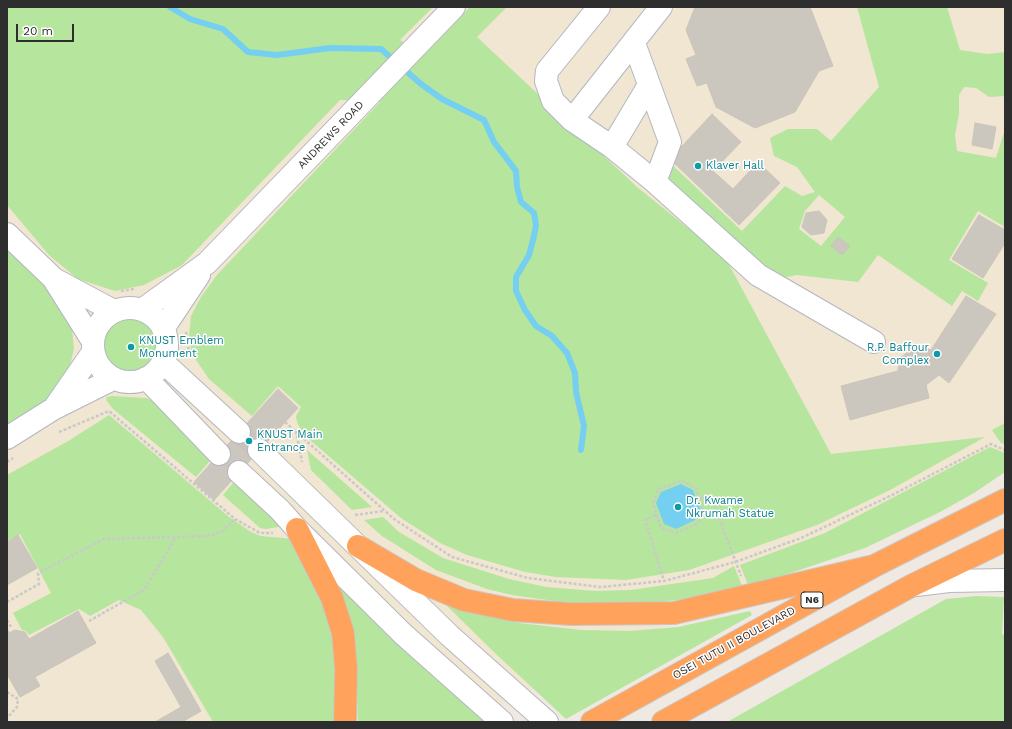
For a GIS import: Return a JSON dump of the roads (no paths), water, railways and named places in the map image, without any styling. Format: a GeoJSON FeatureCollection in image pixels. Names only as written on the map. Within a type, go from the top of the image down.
{"type":"FeatureCollection","features":[{"type":"Feature","properties":{"kind":"highway","name":"OSEI TUTU II BOULEVARD"},"geometry":{"type":"LineString","coordinates":[[592,722],[622,704],[874,566],[1005,500]]}},
{"type":"Feature","properties":{"kind":"highway"},"geometry":{"type":"LineString","coordinates":[[296,529],[332,598],[343,633],[346,669],[345,722]]}},
{"type":"Feature","properties":{"kind":"highway"},"geometry":{"type":"LineString","coordinates":[[663,722],[911,586],[1005,540]]}},
{"type":"Feature","properties":{"kind":"highway"},"geometry":{"type":"LineString","coordinates":[[358,546],[416,580],[464,600],[513,610],[571,614],[674,613],[874,566]]}},
{"type":"Feature","properties":{"kind":"street","name":"ANDREWS ROAD"},"geometry":{"type":"LineString","coordinates":[[142,310],[207,262],[454,7]]}},
{"type":"Feature","properties":{"kind":"street"},"geometry":{"type":"LineString","coordinates":[[599,7],[548,71],[546,81],[553,101],[572,120],[612,147],[655,182],[758,275],[874,342]]}},
{"type":"Feature","properties":{"kind":"street"},"geometry":{"type":"LineString","coordinates":[[572,120],[634,43],[660,7]]}},
{"type":"Feature","properties":{"kind":"street"},"geometry":{"type":"LineString","coordinates":[[634,43],[670,142],[655,182]]}},
{"type":"Feature","properties":{"kind":"street"},"geometry":{"type":"LineString","coordinates":[[612,147],[650,85]]}},
{"type":"Feature","properties":{"kind":"street"},"geometry":{"type":"LineString","coordinates":[[7,234],[53,278],[93,346],[97,363],[104,372],[113,379],[124,382],[136,382],[156,372],[162,362],[167,345],[163,329],[155,317],[142,310],[128,308],[116,301],[53,278]]}},
{"type":"Feature","properties":{"kind":"street","name":"ANDREWS ROAD"},"geometry":{"type":"LineString","coordinates":[[163,329],[207,262]]}},
{"type":"Feature","properties":{"kind":"street"},"geometry":{"type":"LineString","coordinates":[[53,410],[93,346],[96,330],[116,301]]}},
{"type":"Feature","properties":{"kind":"street"},"geometry":{"type":"LineString","coordinates":[[162,362],[239,432]]}},
{"type":"Feature","properties":{"kind":"street"},"geometry":{"type":"LineString","coordinates":[[146,378],[219,454]]}},
{"type":"Feature","properties":{"kind":"street"},"geometry":{"type":"LineString","coordinates":[[7,438],[53,410],[113,379]]}},
{"type":"Feature","properties":{"kind":"street"},"geometry":{"type":"LineString","coordinates":[[259,450],[450,636],[547,722]]}},
{"type":"Feature","properties":{"kind":"street"},"geometry":{"type":"LineString","coordinates":[[239,472],[280,510],[296,529],[403,634],[502,722]]}},
{"type":"Feature","properties":{"kind":"street"},"geometry":{"type":"LineString","coordinates":[[911,586],[949,581],[1005,580]]}},
{"type":"Feature","properties":{"kind":"water"},"geometry":{"type":"Polygon","coordinates":[[[681,484],[693,490],[701,511],[695,520],[676,529],[664,524],[656,503],[661,492],[681,484]]]}},
{"type":"Feature","properties":{"kind":"waterway"},"geometry":{"type":"LineString","coordinates":[[170,7],[190,19],[223,29],[248,52],[277,55],[330,48],[381,49],[421,84],[442,99],[484,120],[494,142],[516,171],[517,187],[521,202],[534,213],[536,225],[534,236],[529,255],[516,277],[516,291],[525,310],[536,326],[552,336],[567,353],[575,373],[576,392],[584,426],[581,450]]}},
{"type":"Feature","properties":{"kind":"tunnel"},"geometry":{"type":"LineString","coordinates":[[239,432],[259,450]]}},
{"type":"Feature","properties":{"kind":"place","name":"Klaver Hall"},"geometry":{"type":"Point","coordinates":[698,166]}},
{"type":"Feature","properties":{"kind":"place","name":"KNUST Emblem Monument"},"geometry":{"type":"Point","coordinates":[131,347]}},
{"type":"Feature","properties":{"kind":"place","name":"R.P. Baffour Complex"},"geometry":{"type":"Point","coordinates":[937,354]}},
{"type":"Feature","properties":{"kind":"place","name":"KNUST Main Entrance"},"geometry":{"type":"Point","coordinates":[249,441]}},
{"type":"Feature","properties":{"kind":"place","name":"Dr. Kwame Nkrumah Statue"},"geometry":{"type":"Point","coordinates":[678,507]}}]}
